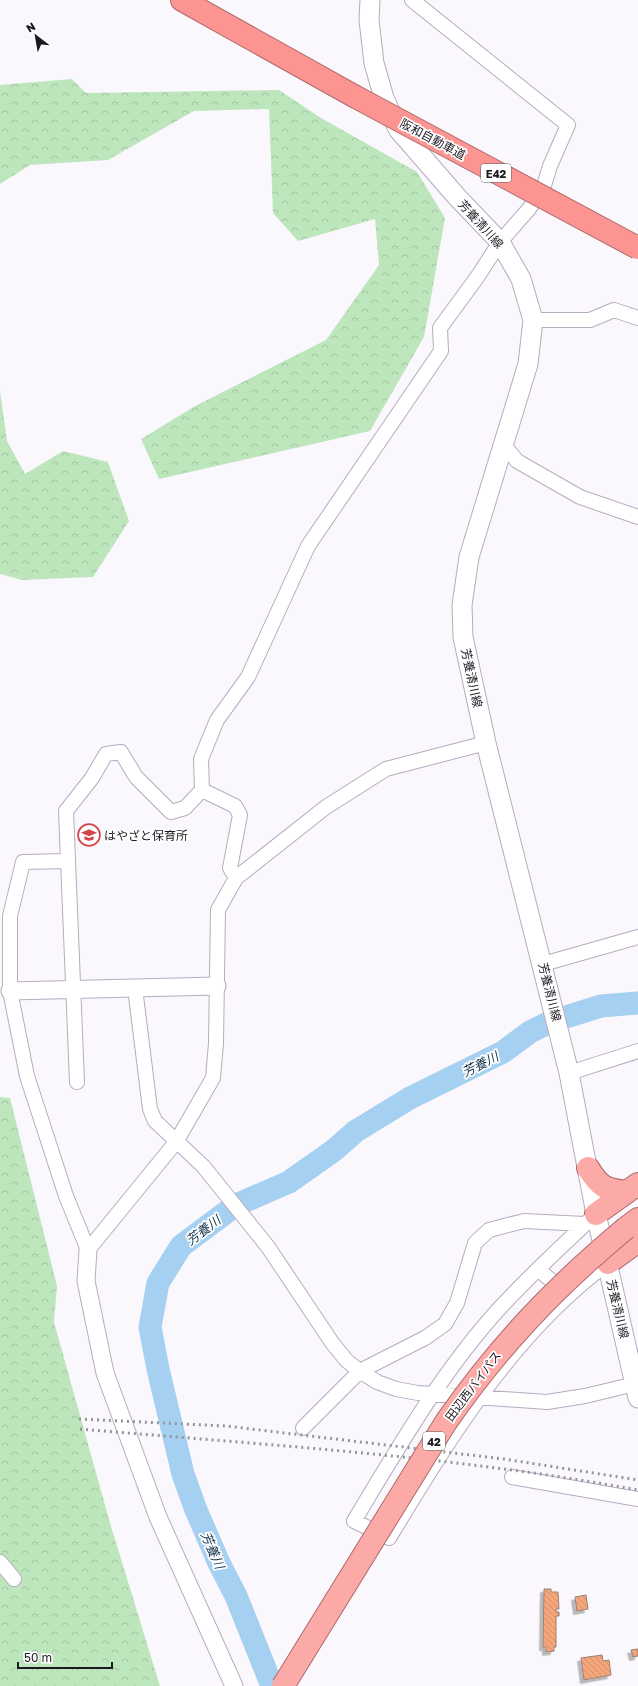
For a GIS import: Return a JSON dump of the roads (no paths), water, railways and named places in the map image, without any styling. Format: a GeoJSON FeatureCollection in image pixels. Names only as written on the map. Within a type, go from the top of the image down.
{"type":"FeatureCollection","features":[{"type":"Feature","properties":{"kind":"highway","name":"阪和自動車道"},"geometry":{"type":"LineString","coordinates":[[182,0],[294,61],[354,96],[638,248]]}},
{"type":"Feature","properties":{"kind":"highway","name":"阪和自動車道"},"geometry":{"type":"LineString","coordinates":[[198,0],[294,61]]}},
{"type":"Feature","properties":{"kind":"highway"},"geometry":{"type":"LineString","coordinates":[[588,1168],[597,1182],[604,1188],[632,1188]]}},
{"type":"Feature","properties":{"kind":"highway"},"geometry":{"type":"LineString","coordinates":[[591,1219],[632,1188]]}},
{"type":"Feature","properties":{"kind":"highway"},"geometry":{"type":"LineString","coordinates":[[608,1263],[634,1229]]}},
{"type":"Feature","properties":{"kind":"highway","name":"田辺西バイパス"},"geometry":{"type":"LineString","coordinates":[[283,1686],[446,1422],[474,1383],[518,1328],[544,1301],[582,1265],[634,1229]]}},
{"type":"Feature","properties":{"kind":"main road","name":"芳養清川線"},"geometry":{"type":"LineString","coordinates":[[370,0],[369,20],[374,63],[384,98],[398,129],[457,197],[500,242],[521,279],[533,320],[528,364],[469,557],[462,606],[463,637],[486,743],[568,1068],[588,1168],[591,1219],[608,1263],[636,1391]]}},
{"type":"Feature","properties":{"kind":"street"},"geometry":{"type":"LineString","coordinates":[[77,1082],[72,989],[66,812],[92,778],[106,754],[120,752],[136,777],[172,812],[185,808],[202,790],[201,759],[217,720],[248,677],[308,546],[441,351],[440,328],[478,276],[500,242],[528,210],[543,189],[550,166],[568,125],[412,0]]}},
{"type":"Feature","properties":{"kind":"street"},"geometry":{"type":"LineString","coordinates":[[533,320],[590,320],[614,310],[638,318]]}},
{"type":"Feature","properties":{"kind":"street"},"geometry":{"type":"LineString","coordinates":[[504,445],[517,461],[580,497],[638,518]]}},
{"type":"Feature","properties":{"kind":"street"},"geometry":{"type":"LineString","coordinates":[[88,1250],[176,1142],[213,1078],[217,986],[218,910],[236,878],[326,808],[386,769],[486,743]]}},
{"type":"Feature","properties":{"kind":"street"},"geometry":{"type":"LineString","coordinates":[[202,790],[235,806],[240,815],[230,868],[236,878]]}},
{"type":"Feature","properties":{"kind":"street"},"geometry":{"type":"LineString","coordinates":[[68,861],[23,862],[10,916],[5,991],[27,1076],[66,1196],[88,1250],[86,1281],[105,1373],[158,1517],[234,1686]]}},
{"type":"Feature","properties":{"kind":"street"},"geometry":{"type":"LineString","coordinates":[[544,970],[638,936]]}},
{"type":"Feature","properties":{"kind":"street"},"geometry":{"type":"LineString","coordinates":[[5,991],[217,986]]}},
{"type":"Feature","properties":{"kind":"street"},"geometry":{"type":"LineString","coordinates":[[135,988],[150,1109],[155,1121],[203,1166],[268,1247],[333,1344],[347,1360],[360,1371],[377,1382],[396,1389],[478,1398],[547,1402],[585,1396],[636,1391]]}},
{"type":"Feature","properties":{"kind":"street"},"geometry":{"type":"LineString","coordinates":[[568,1068],[638,1051]]}},
{"type":"Feature","properties":{"kind":"street"},"geometry":{"type":"LineString","coordinates":[[591,1219],[538,1269],[498,1310],[432,1394],[354,1521],[389,1538],[434,1463],[478,1398],[523,1342],[581,1283],[608,1263]]}},
{"type":"Feature","properties":{"kind":"street"},"geometry":{"type":"LineString","coordinates":[[303,1428],[360,1371],[425,1338],[445,1324],[457,1303],[475,1243],[490,1230],[524,1221],[591,1219]]}},
{"type":"Feature","properties":{"kind":"street"},"geometry":{"type":"LineString","coordinates":[[538,1269],[554,1284],[562,1302]]}},
{"type":"Feature","properties":{"kind":"street"},"geometry":{"type":"LineString","coordinates":[[512,1477],[638,1499]]}},
{"type":"Feature","properties":{"kind":"street"},"geometry":{"type":"LineString","coordinates":[[0,1562],[14,1579]]}},
{"type":"Feature","properties":{"kind":"waterway","name":"芳養川"},"geometry":{"type":"LineString","coordinates":[[272,1686],[236,1596],[219,1563],[196,1510],[183,1474],[158,1369],[150,1327],[158,1283],[181,1246],[236,1205],[289,1182],[333,1151],[356,1131],[410,1098],[503,1052],[530,1032],[550,1022],[601,1006],[638,1003]]}},
{"type":"Feature","properties":{"kind":"railway"},"geometry":{"type":"LineString","coordinates":[[79,1419],[226,1426],[504,1459],[638,1480]]}},
{"type":"Feature","properties":{"kind":"railway"},"geometry":{"type":"LineString","coordinates":[[80,1429],[290,1446],[430,1460],[569,1478],[638,1490]]}},
{"type":"Feature","properties":{"kind":"place","name":"はやざと保育所"},"geometry":{"type":"Point","coordinates":[89,835]}}]}
